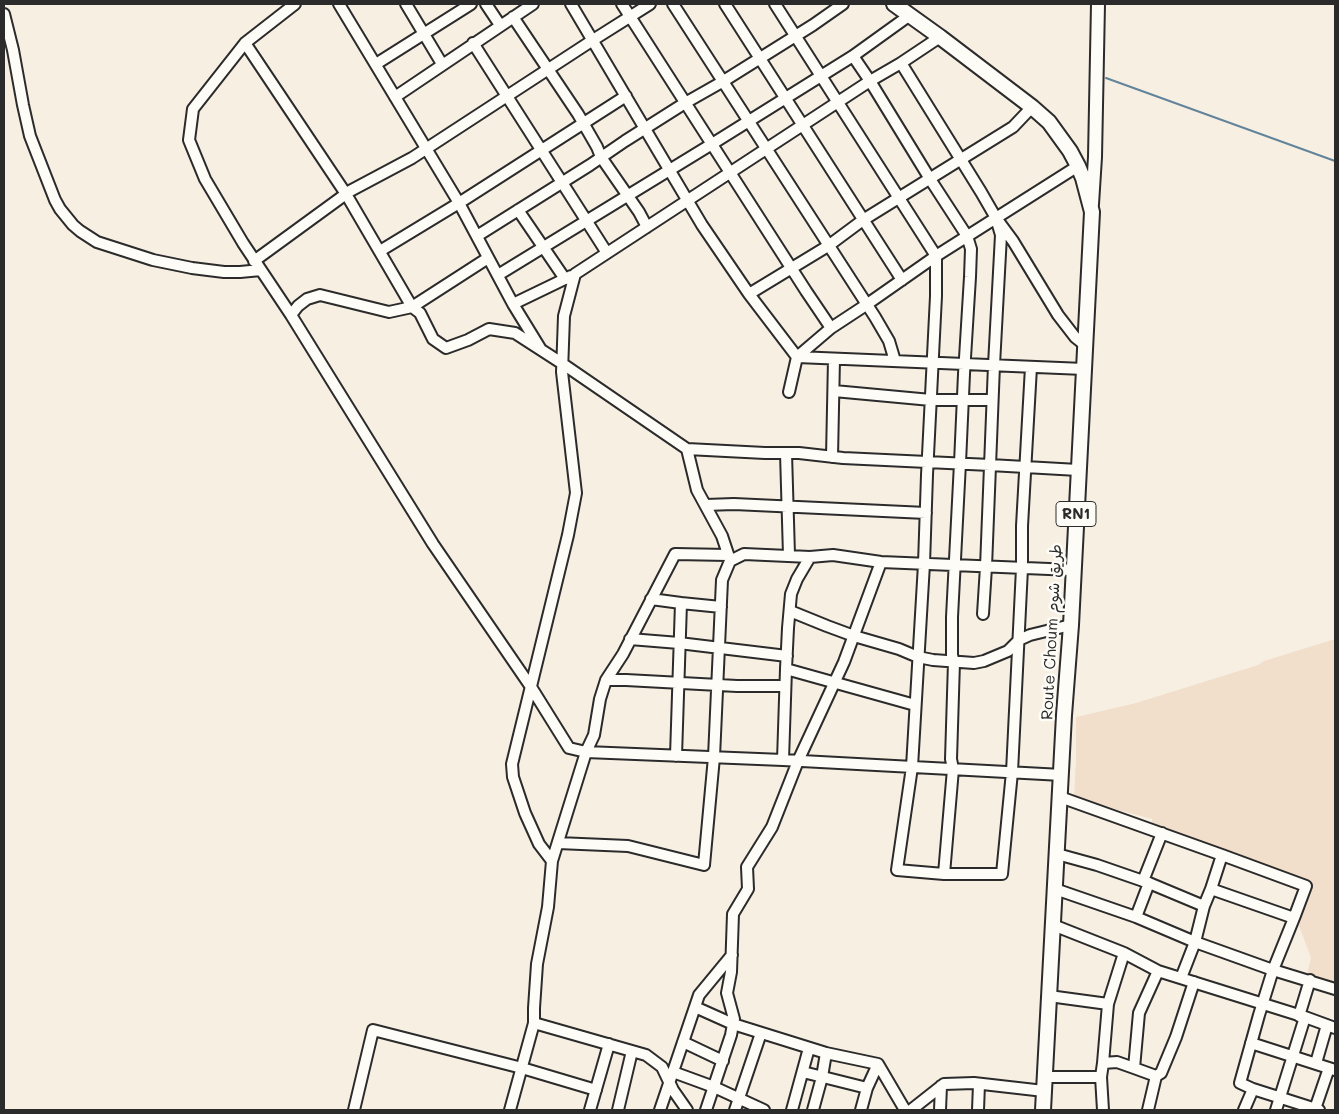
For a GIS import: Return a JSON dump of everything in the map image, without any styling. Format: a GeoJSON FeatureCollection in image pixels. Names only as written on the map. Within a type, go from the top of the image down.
{"type":"FeatureCollection","features":[{"type":"Feature","properties":{"kind":"highway","name":"Route Choum طريق شوم"},"geometry":{"type":"LineString","coordinates":[[894,4],[940,36],[1049,122],[1078,166],[1092,212],[1071,625],[1043,1110]]}},
{"type":"Feature","properties":{"kind":"main road"},"geometry":{"type":"LineString","coordinates":[[1092,212],[1098,4]]}},
{"type":"Feature","properties":{"kind":"street"},"geometry":{"type":"LineString","coordinates":[[295,4],[245,43],[193,109],[189,140],[205,179],[254,260],[433,544],[531,687],[569,748],[586,752],[783,760],[1062,775]]}},
{"type":"Feature","properties":{"kind":"street"},"geometry":{"type":"LineString","coordinates":[[340,4],[459,203],[513,304],[541,350]]}},
{"type":"Feature","properties":{"kind":"street"},"geometry":{"type":"LineString","coordinates":[[406,4],[442,64]]}},
{"type":"Feature","properties":{"kind":"street"},"geometry":{"type":"LineString","coordinates":[[376,64],[471,4]]}},
{"type":"Feature","properties":{"kind":"street"},"geometry":{"type":"LineString","coordinates":[[486,4],[500,25]]}},
{"type":"Feature","properties":{"kind":"street"},"geometry":{"type":"LineString","coordinates":[[395,97],[533,4]]}},
{"type":"Feature","properties":{"kind":"street"},"geometry":{"type":"LineString","coordinates":[[571,4],[702,225],[749,294],[797,357],[1084,369]]}},
{"type":"Feature","properties":{"kind":"street"},"geometry":{"type":"LineString","coordinates":[[622,4],[831,328]]}},
{"type":"Feature","properties":{"kind":"street"},"geometry":{"type":"LineString","coordinates":[[254,260],[346,194],[412,158],[650,4]]}},
{"type":"Feature","properties":{"kind":"street"},"geometry":{"type":"LineString","coordinates":[[672,4],[889,341],[894,361]]}},
{"type":"Feature","properties":{"kind":"street"},"geometry":{"type":"LineString","coordinates":[[725,4],[902,280]]}},
{"type":"Feature","properties":{"kind":"street"},"geometry":{"type":"LineString","coordinates":[[775,4],[936,256],[936,296],[927,462],[924,564],[912,767],[897,870],[944,874],[1002,874],[1012,772],[1022,568],[1022,526],[1031,367]]}},
{"type":"Feature","properties":{"kind":"street"},"geometry":{"type":"LineString","coordinates":[[477,236],[645,128],[760,59],[843,4]]}},
{"type":"Feature","properties":{"kind":"street"},"geometry":{"type":"LineString","coordinates":[[4,14],[26,120],[36,152],[55,200],[72,225],[106,246],[153,260],[208,270],[240,272],[261,270]]}},
{"type":"Feature","properties":{"kind":"street"},"geometry":{"type":"LineString","coordinates":[[498,275],[853,56],[910,15]]}},
{"type":"Feature","properties":{"kind":"street"},"geometry":{"type":"LineString","coordinates":[[513,17],[583,123],[602,157],[647,227]]}},
{"type":"Feature","properties":{"kind":"street"},"geometry":{"type":"LineString","coordinates":[[513,304],[570,276],[607,253],[940,36]]}},
{"type":"Feature","properties":{"kind":"street"},"geometry":{"type":"LineString","coordinates":[[245,43],[346,194],[412,307],[420,312],[433,339],[446,348],[468,340],[489,329],[514,333],[687,449],[799,453],[832,457],[1078,470]]}},
{"type":"Feature","properties":{"kind":"street"},"geometry":{"type":"LineString","coordinates":[[474,43],[607,253]]}},
{"type":"Feature","properties":{"kind":"street"},"geometry":{"type":"LineString","coordinates":[[853,56],[967,236],[970,249],[952,616],[952,655],[954,662],[951,759],[953,769],[944,874]]}},
{"type":"Feature","properties":{"kind":"street"},"geometry":{"type":"LineString","coordinates":[[901,63],[1058,315],[1075,337],[1085,345]]}},
{"type":"Feature","properties":{"kind":"street"},"geometry":{"type":"LineString","coordinates":[[380,251],[459,203],[626,96]]}},
{"type":"Feature","properties":{"kind":"street"},"geometry":{"type":"LineString","coordinates":[[749,294],[828,246],[863,220],[1013,127],[1032,107]]}},
{"type":"Feature","properties":{"kind":"street"},"geometry":{"type":"LineString","coordinates":[[789,392],[797,357],[831,328],[936,256],[1078,166]]}},
{"type":"Feature","properties":{"kind":"street"},"geometry":{"type":"LineString","coordinates":[[518,210],[544,247],[570,276]]}},
{"type":"Feature","properties":{"kind":"street"},"geometry":{"type":"LineString","coordinates":[[983,614],[1001,235],[996,218]]}},
{"type":"Feature","properties":{"kind":"street"},"geometry":{"type":"LineString","coordinates":[[290,316],[307,298],[320,295],[389,312],[412,307],[488,258]]}},
{"type":"Feature","properties":{"kind":"street"},"geometry":{"type":"LineString","coordinates":[[552,861],[539,844],[525,812],[513,777],[512,764],[568,535],[576,493],[562,372],[564,316],[570,276]]}},
{"type":"Feature","properties":{"kind":"street"},"geometry":{"type":"LineString","coordinates":[[832,457],[834,359]]}},
{"type":"Feature","properties":{"kind":"street"},"geometry":{"type":"LineString","coordinates":[[834,391],[931,400],[992,400]]}},
{"type":"Feature","properties":{"kind":"street"},"geometry":{"type":"LineString","coordinates":[[558,843],[628,846],[704,865],[714,757],[722,580],[729,558],[722,536],[697,490],[687,449]]}},
{"type":"Feature","properties":{"kind":"street"},"geometry":{"type":"LineString","coordinates":[[786,453],[790,555]]}},
{"type":"Feature","properties":{"kind":"street"},"geometry":{"type":"LineString","coordinates":[[706,505],[734,504],[926,513]]}},
{"type":"Feature","properties":{"kind":"street"},"geometry":{"type":"LineString","coordinates":[[510,1110],[534,1023],[537,964],[548,907],[552,861],[586,752],[594,735],[600,699],[606,680],[630,640],[675,554],[729,558],[744,554],[810,557],[833,555],[880,562],[1073,570]]}},
{"type":"Feature","properties":{"kind":"street"},"geometry":{"type":"LineString","coordinates":[[783,760],[786,656],[791,594],[797,579],[810,557]]}},
{"type":"Feature","properties":{"kind":"street"},"geometry":{"type":"LineString","coordinates":[[706,1110],[731,1036],[734,1019],[727,993],[731,972],[733,914],[748,889],[747,866],[772,827],[798,761],[854,636],[880,562]]}},
{"type":"Feature","properties":{"kind":"street"},"geometry":{"type":"LineString","coordinates":[[651,599],[721,607]]}},
{"type":"Feature","properties":{"kind":"street"},"geometry":{"type":"LineString","coordinates":[[676,756],[681,603]]}},
{"type":"Feature","properties":{"kind":"street"},"geometry":{"type":"LineString","coordinates":[[790,611],[854,636],[932,660],[974,663],[984,661],[1008,650],[1019,640],[1030,635],[1071,625]]}},
{"type":"Feature","properties":{"kind":"street"},"geometry":{"type":"LineString","coordinates":[[630,640],[679,643],[786,656]]}},
{"type":"Feature","properties":{"kind":"street"},"geometry":{"type":"LineString","coordinates":[[786,669],[915,705]]}},
{"type":"Feature","properties":{"kind":"street"},"geometry":{"type":"LineString","coordinates":[[606,680],[785,686]]}},
{"type":"Feature","properties":{"kind":"street"},"geometry":{"type":"LineString","coordinates":[[1060,797],[1306,886],[1273,970],[1262,1004],[1251,1043],[1240,1083],[1317,1110],[1332,1069],[1251,1043]]}},
{"type":"Feature","properties":{"kind":"street"},"geometry":{"type":"LineString","coordinates":[[1136,917],[1162,833]]}},
{"type":"Feature","properties":{"kind":"street"},"geometry":{"type":"LineString","coordinates":[[1057,854],[1097,865],[1146,882],[1204,906]]}},
{"type":"Feature","properties":{"kind":"street"},"geometry":{"type":"LineString","coordinates":[[1181,978],[1195,942],[1204,906],[1222,855]]}},
{"type":"Feature","properties":{"kind":"street"},"geometry":{"type":"LineString","coordinates":[[1055,889],[1136,917],[1195,942],[1273,970],[1335,989]]}},
{"type":"Feature","properties":{"kind":"street"},"geometry":{"type":"LineString","coordinates":[[1211,889],[1294,918]]}},
{"type":"Feature","properties":{"kind":"street"},"geometry":{"type":"LineString","coordinates":[[1054,925],[1124,953],[1158,971],[1331,1026],[1316,1063]]}},
{"type":"Feature","properties":{"kind":"street"},"geometry":{"type":"LineString","coordinates":[[1103,1110],[1101,1077],[1108,1004],[1124,953]]}},
{"type":"Feature","properties":{"kind":"street"},"geometry":{"type":"LineString","coordinates":[[660,1110],[699,995],[732,955]]}},
{"type":"Feature","properties":{"kind":"street"},"geometry":{"type":"LineString","coordinates":[[1134,1068],[1139,1013],[1158,971]]}},
{"type":"Feature","properties":{"kind":"street"},"geometry":{"type":"LineString","coordinates":[[1276,1110],[1293,1056],[1310,980]]}},
{"type":"Feature","properties":{"kind":"street"},"geometry":{"type":"LineString","coordinates":[[1148,1110],[1156,1076],[1161,1073],[1176,1037],[1194,982]]}},
{"type":"Feature","properties":{"kind":"street"},"geometry":{"type":"LineString","coordinates":[[1049,996],[1108,1004]]}},
{"type":"Feature","properties":{"kind":"street"},"geometry":{"type":"LineString","coordinates":[[695,1007],[733,1024],[761,1033],[826,1053],[878,1064],[905,1110]]}},
{"type":"Feature","properties":{"kind":"street"},"geometry":{"type":"LineString","coordinates":[[534,1023],[646,1055],[662,1067],[669,1083],[687,1110]]}},
{"type":"Feature","properties":{"kind":"street"},"geometry":{"type":"LineString","coordinates":[[354,1110],[373,1030],[522,1068],[596,1090]]}},
{"type":"Feature","properties":{"kind":"street"},"geometry":{"type":"LineString","coordinates":[[735,1110],[761,1033]]}},
{"type":"Feature","properties":{"kind":"street"},"geometry":{"type":"LineString","coordinates":[[683,1042],[723,1060]]}},
{"type":"Feature","properties":{"kind":"street"},"geometry":{"type":"LineString","coordinates":[[590,1110],[609,1044]]}},
{"type":"Feature","properties":{"kind":"street"},"geometry":{"type":"LineString","coordinates":[[792,1110],[810,1048]]}},
{"type":"Feature","properties":{"kind":"street"},"geometry":{"type":"LineString","coordinates":[[618,1110],[632,1051]]}},
{"type":"Feature","properties":{"kind":"street"},"geometry":{"type":"LineString","coordinates":[[813,1110],[826,1053]]}},
{"type":"Feature","properties":{"kind":"street"},"geometry":{"type":"LineString","coordinates":[[1103,1063],[1117,1062],[1156,1076]]}},
{"type":"Feature","properties":{"kind":"street"},"geometry":{"type":"LineString","coordinates":[[861,1110],[878,1064]]}},
{"type":"Feature","properties":{"kind":"street"},"geometry":{"type":"LineString","coordinates":[[673,1072],[714,1087],[764,1110]]}},
{"type":"Feature","properties":{"kind":"street"},"geometry":{"type":"LineString","coordinates":[[803,1072],[868,1088]]}},
{"type":"Feature","properties":{"kind":"street"},"geometry":{"type":"LineString","coordinates":[[1045,1077],[1101,1077]]}},
{"type":"Feature","properties":{"kind":"street"},"geometry":{"type":"LineString","coordinates":[[911,1110],[944,1084],[979,1084],[1044,1091]]}},
{"type":"Feature","properties":{"kind":"street"},"geometry":{"type":"LineString","coordinates":[[978,1110],[979,1084]]}},
{"type":"Feature","properties":{"kind":"street"},"geometry":{"type":"LineString","coordinates":[[940,1110],[942,1086]]}},
{"type":"Feature","properties":{"kind":"street"},"geometry":{"type":"LineString","coordinates":[[1244,1110],[1253,1089]]}},
{"type":"Feature","properties":{"kind":"shaded area"},"geometry":{"type":"Polygon","coordinates":[[[1335,639],[1335,984],[1307,974],[1311,958],[1299,926],[1309,883],[1152,824],[1152,819],[1074,798],[1076,717],[1136,703],[1335,639]]]}},
{"type":"Feature","properties":{"kind":"waterway"},"geometry":{"type":"LineString","coordinates":[[1106,78],[1335,161]]}}]}
